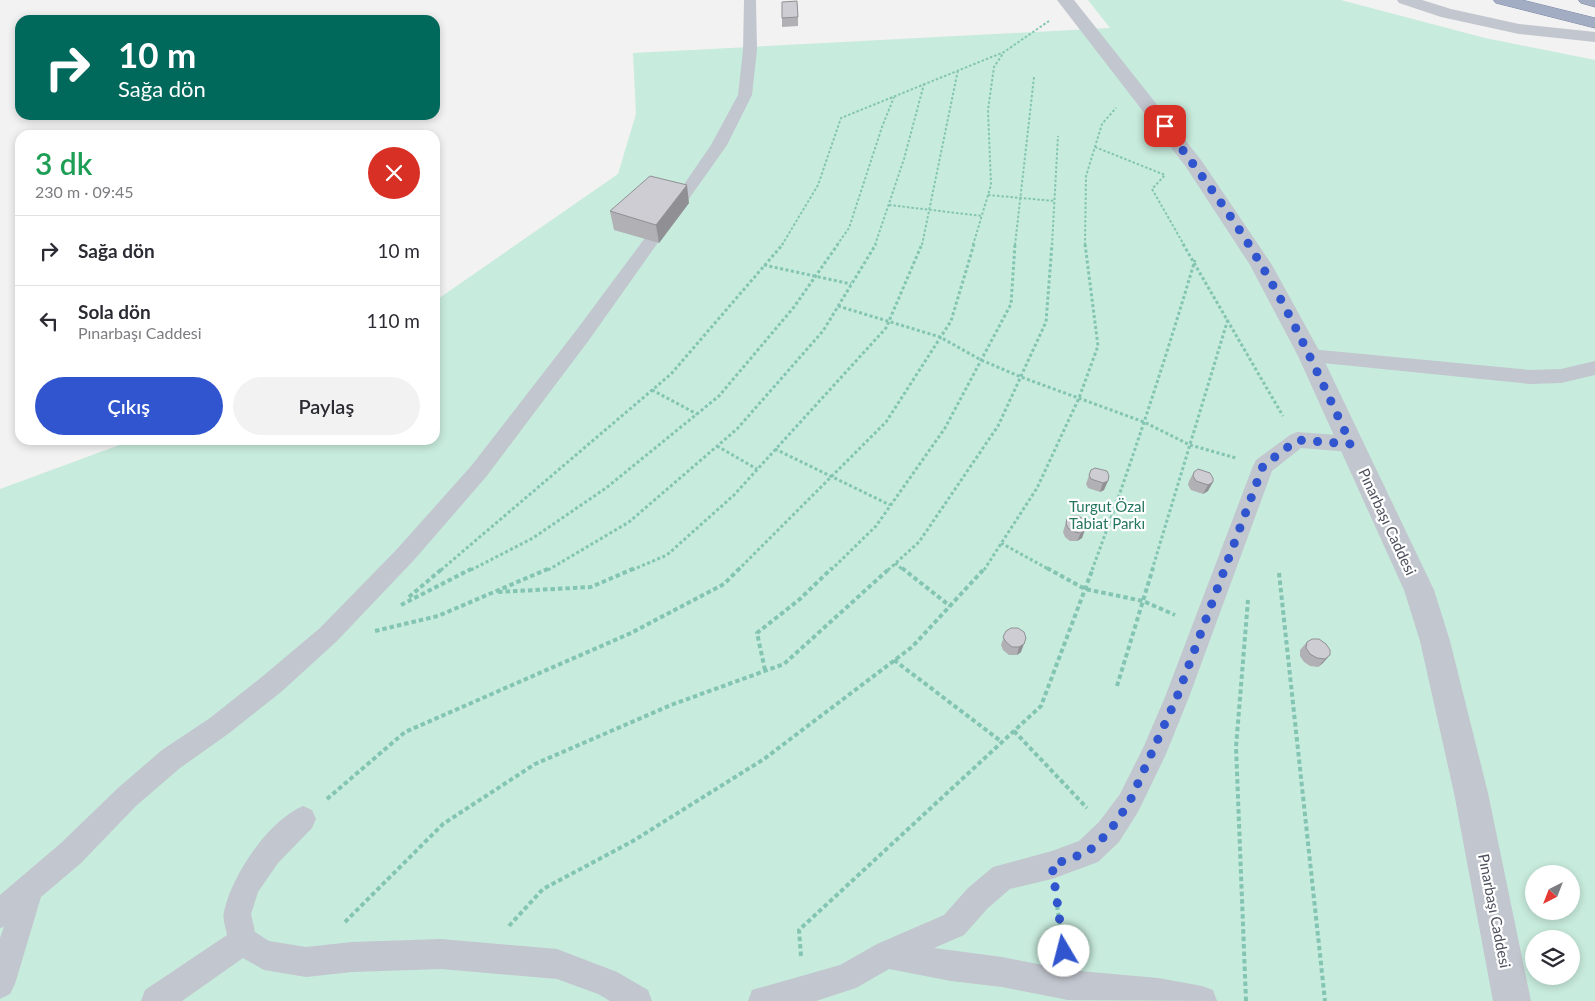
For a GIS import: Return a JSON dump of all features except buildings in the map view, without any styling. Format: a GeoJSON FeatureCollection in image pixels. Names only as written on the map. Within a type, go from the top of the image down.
{"type":"FeatureCollection","features":[{"type":"Feature","properties":{"kind":"highway"},"geometry":{"type":"LineString","coordinates":[[1502,0],[1595,23]]}},
{"type":"Feature","properties":{"kind":"highway"},"geometry":{"type":"LineString","coordinates":[[1587,0],[1595,2]]}},
{"type":"Feature","properties":{"kind":"street"},"geometry":{"type":"LineString","coordinates":[[1405,0],[1447,13],[1519,29],[1595,37]]}},
{"type":"Feature","properties":{"kind":"street","name":"Pınarbaşı Caddesi"},"geometry":{"type":"LineString","coordinates":[[1067,3],[1194,164],[1261,265],[1310,356],[1419,590],[1435,641],[1471,793],[1512,1001]]}},
{"type":"Feature","properties":{"kind":"lane"},"geometry":{"type":"LineString","coordinates":[[0,914],[71,853],[127,797],[172,759],[219,726],[272,684],[328,635],[406,554],[479,471],[588,328],[719,145],[745,95],[750,50],[750,0]]}},
{"type":"Feature","properties":{"kind":"lane"},"geometry":{"type":"LineString","coordinates":[[1310,356],[1530,377],[1561,376],[1595,368]]}},
{"type":"Feature","properties":{"kind":"lane"},"geometry":{"type":"LineString","coordinates":[[763,1001],[846,978],[887,954],[954,925],[978,898],[1003,877],[1052,865],[1088,852],[1109,832],[1129,803],[1153,754],[1263,466],[1297,440],[1351,444]]}},
{"type":"Feature","properties":{"kind":"lane"},"geometry":{"type":"LineString","coordinates":[[303,818],[268,853],[246,885],[237,914],[243,941],[264,956],[306,962],[352,957],[441,954],[557,964],[607,982],[637,1001]]}},
{"type":"Feature","properties":{"kind":"lane"},"geometry":{"type":"LineString","coordinates":[[0,984],[29,890]]}},
{"type":"Feature","properties":{"kind":"lane"},"geometry":{"type":"LineString","coordinates":[[156,1001],[243,941]]}},
{"type":"Feature","properties":{"kind":"lane"},"geometry":{"type":"LineString","coordinates":[[887,954],[951,966],[1002,972],[1068,985],[1158,993],[1202,1001]]}},
{"type":"Feature","properties":{"kind":"path"},"geometry":{"type":"LineString","coordinates":[[394,609],[671,374],[786,240],[818,185],[841,118],[1004,52],[1067,3]]}},
{"type":"Feature","properties":{"kind":"path"},"geometry":{"type":"LineString","coordinates":[[303,818],[405,732],[631,633],[724,584],[886,422],[951,321],[992,185],[988,110],[994,67],[1004,52]]}},
{"type":"Feature","properties":{"kind":"path"},"geometry":{"type":"LineString","coordinates":[[495,592],[591,587],[667,555],[734,495],[886,328],[921,249],[958,70]]}},
{"type":"Feature","properties":{"kind":"path"},"geometry":{"type":"LineString","coordinates":[[765,670],[757,633],[800,599],[876,526],[945,428],[1010,304],[1034,77]]}},
{"type":"Feature","properties":{"kind":"path"},"geometry":{"type":"LineString","coordinates":[[366,633],[438,616],[547,570],[629,522],[737,429],[823,331],[878,240],[924,84]]}},
{"type":"Feature","properties":{"kind":"path"},"geometry":{"type":"LineString","coordinates":[[481,956],[543,889],[634,841],[764,759],[912,647],[984,570],[1037,488],[1079,398],[1098,346],[1085,244],[1086,176],[1102,124],[1135,87]]}},
{"type":"Feature","properties":{"kind":"path"},"geometry":{"type":"LineString","coordinates":[[399,605],[533,538],[606,488],[719,396],[794,307],[849,228],[894,96]]}},
{"type":"Feature","properties":{"kind":"path"},"geometry":{"type":"LineString","coordinates":[[306,962],[442,824],[535,764],[671,705],[784,664],[919,542],[998,426],[1046,322],[1058,136]]}},
{"type":"Feature","properties":{"kind":"path"},"geometry":{"type":"LineString","coordinates":[[1095,147],[1165,175],[1152,189],[1195,260],[1297,440]]}},
{"type":"Feature","properties":{"kind":"path"},"geometry":{"type":"LineString","coordinates":[[988,196],[1055,201]]}},
{"type":"Feature","properties":{"kind":"path"},"geometry":{"type":"LineString","coordinates":[[889,205],[930,208],[982,216]]}},
{"type":"Feature","properties":{"kind":"path"},"geometry":{"type":"LineString","coordinates":[[805,990],[798,930],[1041,706],[1113,514],[1169,348],[1195,260]]}},
{"type":"Feature","properties":{"kind":"path"},"geometry":{"type":"LineString","coordinates":[[764,265],[851,284]]}},
{"type":"Feature","properties":{"kind":"path"},"geometry":{"type":"LineString","coordinates":[[838,306],[940,338],[981,360],[1021,377],[1144,422],[1190,445],[1263,466]]}},
{"type":"Feature","properties":{"kind":"path"},"geometry":{"type":"LineString","coordinates":[[1116,686],[1228,318]]}},
{"type":"Feature","properties":{"kind":"path"},"geometry":{"type":"LineString","coordinates":[[652,390],[697,414]]}},
{"type":"Feature","properties":{"kind":"path"},"geometry":{"type":"LineString","coordinates":[[717,446],[758,468]]}},
{"type":"Feature","properties":{"kind":"path"},"geometry":{"type":"LineString","coordinates":[[775,450],[890,505]]}},
{"type":"Feature","properties":{"kind":"path"},"geometry":{"type":"LineString","coordinates":[[1001,543],[1085,589],[1143,601],[1203,627]]}},
{"type":"Feature","properties":{"kind":"path"},"geometry":{"type":"LineString","coordinates":[[895,563],[950,606]]}},
{"type":"Feature","properties":{"kind":"path"},"geometry":{"type":"LineString","coordinates":[[1279,572],[1325,1001]]}},
{"type":"Feature","properties":{"kind":"path"},"geometry":{"type":"LineString","coordinates":[[1246,1001],[1236,747],[1248,591]]}},
{"type":"Feature","properties":{"kind":"path"},"geometry":{"type":"LineString","coordinates":[[894,660],[1002,742]]}},
{"type":"Feature","properties":{"kind":"path"},"geometry":{"type":"LineString","coordinates":[[1014,731],[1109,832]]}},
{"type":"Feature","properties":{"kind":"path"},"geometry":{"type":"LineString","coordinates":[[1052,865],[1068,985]]}},
{"type":"Feature","properties":{"kind":"green space","name":"Turgut Özal Tabiat Parkı"},"geometry":{"type":"Polygon","coordinates":[[[1088,0],[1341,0],[1485,38],[1595,60],[1595,1001],[0,1001],[0,489],[119,445],[440,445],[440,298],[618,174],[636,114],[633,53],[1110,28],[1088,0]]]}},
{"type":"Feature","properties":{"kind":"route"},"geometry":{"type":"LineString","coordinates":[[1064,951],[1052,865],[1088,852],[1109,832],[1129,803],[1153,754],[1177,697],[1263,466],[1297,440],[1351,444],[1310,356],[1261,265],[1219,200],[1165,126]]}}]}
